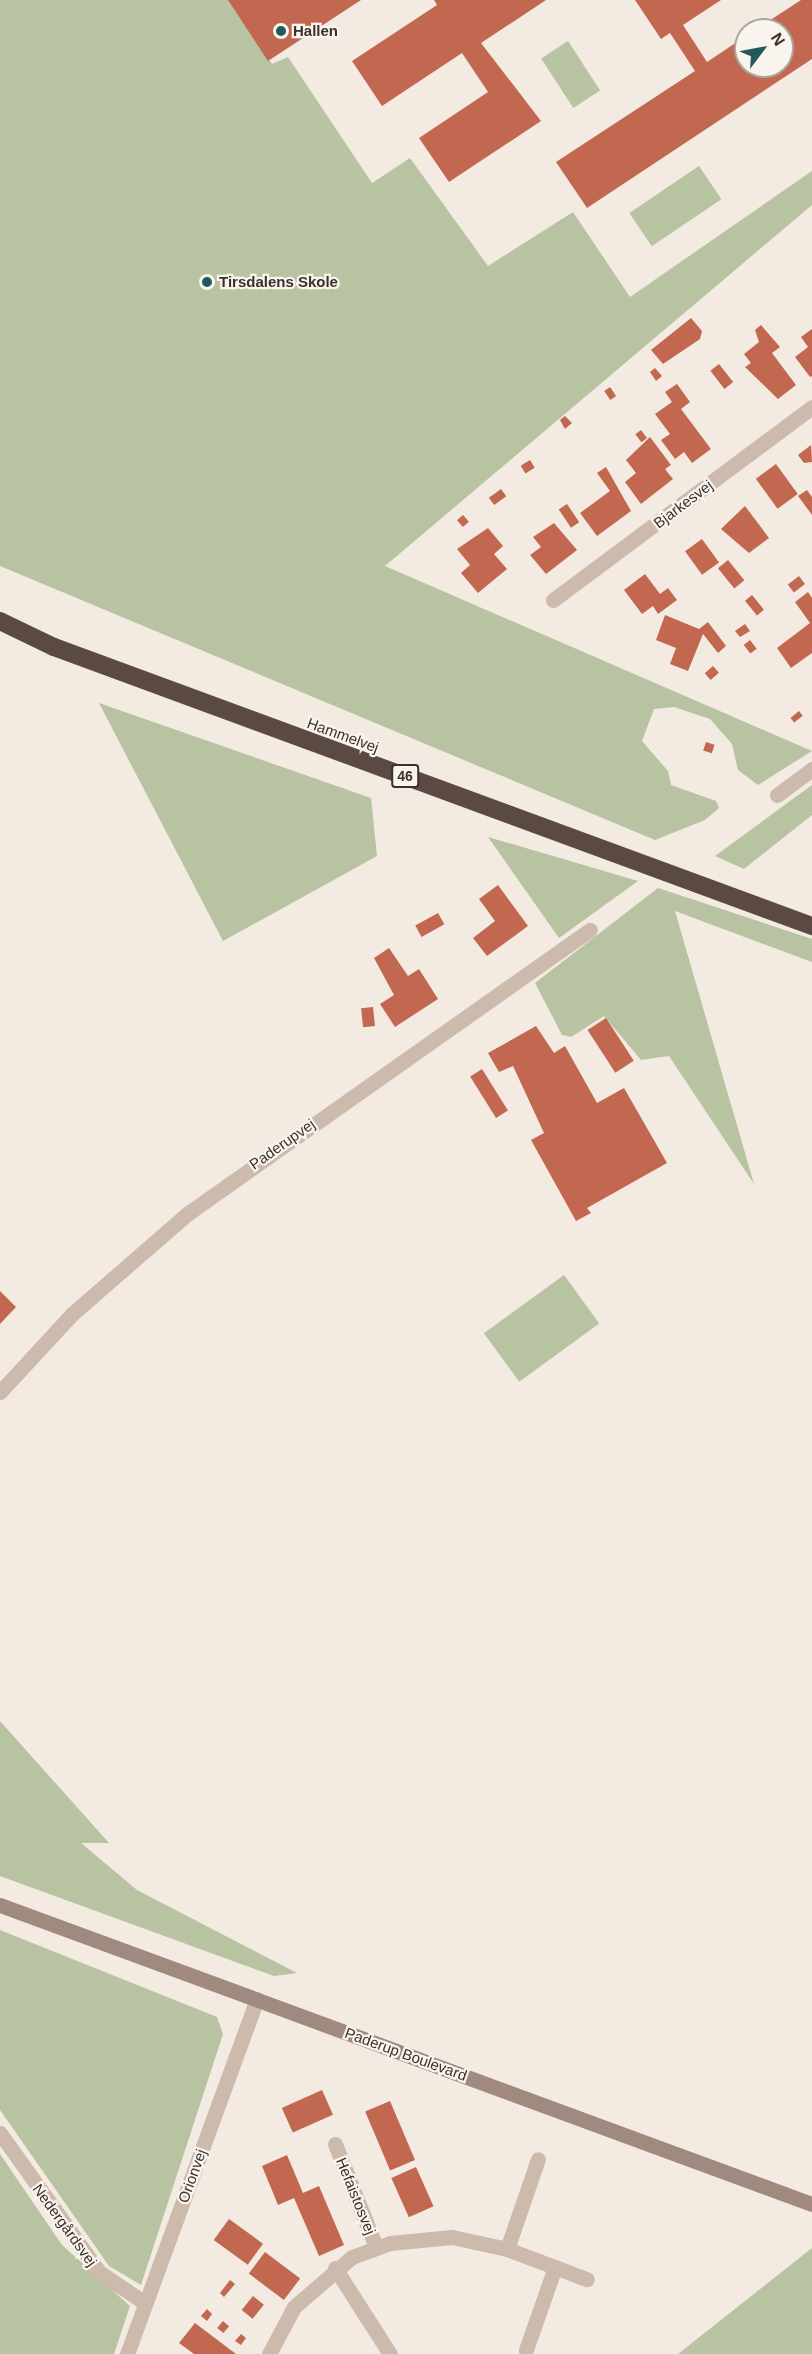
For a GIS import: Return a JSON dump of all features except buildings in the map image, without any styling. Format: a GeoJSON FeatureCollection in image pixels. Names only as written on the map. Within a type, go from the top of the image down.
{"type":"FeatureCollection","features":[{"type":"Feature","properties":{"kind":"highway","name":"Hammelvej"},"geometry":{"type":"LineString","coordinates":[[0,621],[54,648],[812,926]]}},
{"type":"Feature","properties":{"kind":"street","name":"Bjarkesvej"},"geometry":{"type":"LineString","coordinates":[[553,600],[812,408]]}},
{"type":"Feature","properties":{"kind":"street"},"geometry":{"type":"LineString","coordinates":[[777,795],[812,770]]}},
{"type":"Feature","properties":{"kind":"street","name":"Paderupvej"},"geometry":{"type":"LineString","coordinates":[[0,1392],[72,1314],[187,1214],[590,930]]}},
{"type":"Feature","properties":{"kind":"street","name":"Paderup Boulevard"},"geometry":{"type":"LineString","coordinates":[[0,1905],[812,2204]]}},
{"type":"Feature","properties":{"kind":"street","name":"Orionvej"},"geometry":{"type":"LineString","coordinates":[[127,2354],[257,1999]]}},
{"type":"Feature","properties":{"kind":"street","name":"Nedergårdsvej"},"geometry":{"type":"LineString","coordinates":[[0,2133],[99,2272],[145,2303]]}},
{"type":"Feature","properties":{"kind":"street","name":"Hefaistosvej"},"geometry":{"type":"LineString","coordinates":[[335,2144],[376,2247]]}},
{"type":"Feature","properties":{"kind":"street"},"geometry":{"type":"LineString","coordinates":[[507,2249],[538,2159]]}},
{"type":"Feature","properties":{"kind":"street","name":"Hefaistosvej"},"geometry":{"type":"LineString","coordinates":[[269,2354],[294,2307],[335,2268],[376,2247],[452,2237],[507,2249],[587,2279]]}},
{"type":"Feature","properties":{"kind":"street"},"geometry":{"type":"LineString","coordinates":[[526,2350],[555,2267]]}},
{"type":"Feature","properties":{"kind":"street"},"geometry":{"type":"LineString","coordinates":[[335,2268],[390,2354]]}},
{"type":"Feature","properties":{"kind":"green space"},"geometry":{"type":"Polygon","coordinates":[[[0,0],[230,0],[272,64],[288,57],[372,183],[410,158],[488,266],[573,212],[630,297],[812,171],[812,205],[385,566],[812,751],[758,785],[738,770],[732,744],[710,719],[674,707],[654,709],[642,741],[668,771],[671,785],[716,801],[719,808],[705,820],[655,840],[0,566],[0,0]]]}},
{"type":"Feature","properties":{"kind":"green space"},"geometry":{"type":"Polygon","coordinates":[[[568,41],[600,90],[573,108],[541,58],[568,41]]]}},
{"type":"Feature","properties":{"kind":"green space"},"geometry":{"type":"Polygon","coordinates":[[[699,166],[721,199],[652,246],[629,213],[699,166]]]}},
{"type":"Feature","properties":{"kind":"green space"},"geometry":{"type":"Polygon","coordinates":[[[99,703],[371,798],[377,856],[223,941],[99,703]]]}},
{"type":"Feature","properties":{"kind":"green space"},"geometry":{"type":"Polygon","coordinates":[[[812,785],[812,815],[744,869],[715,856],[812,785]]]}},
{"type":"Feature","properties":{"kind":"green space"},"geometry":{"type":"Polygon","coordinates":[[[488,837],[638,881],[559,938],[488,837]]]}},
{"type":"Feature","properties":{"kind":"green space"},"geometry":{"type":"Polygon","coordinates":[[[658,888],[812,939],[812,962],[675,911],[754,1184],[669,1056],[641,1060],[604,1016],[571,1037],[562,1035],[535,983],[658,888]]]}},
{"type":"Feature","properties":{"kind":"green space"},"geometry":{"type":"Polygon","coordinates":[[[564,1275],[599,1324],[519,1382],[484,1333],[564,1275]]]}},
{"type":"Feature","properties":{"kind":"green space"},"geometry":{"type":"Polygon","coordinates":[[[0,1721],[109,1843],[81,1843],[137,1890],[297,1973],[274,1976],[0,1876],[0,1721]]]}},
{"type":"Feature","properties":{"kind":"green space"},"geometry":{"type":"Polygon","coordinates":[[[0,1930],[217,2017],[223,2034],[141,2285],[109,2266],[0,2110],[0,1930]]]}},
{"type":"Feature","properties":{"kind":"green space"},"geometry":{"type":"Polygon","coordinates":[[[0,2154],[62,2245],[130,2306],[114,2354],[0,2354],[0,2154]]]}},
{"type":"Feature","properties":{"kind":"green space"},"geometry":{"type":"Polygon","coordinates":[[[812,2248],[812,2354],[678,2354],[812,2248]]]}},
{"type":"Feature","properties":{"kind":"place","name":"Hallen"},"geometry":{"type":"Point","coordinates":[281,31]}},
{"type":"Feature","properties":{"kind":"place","name":"Tirsdalens Skole"},"geometry":{"type":"Point","coordinates":[207,282]}}]}
